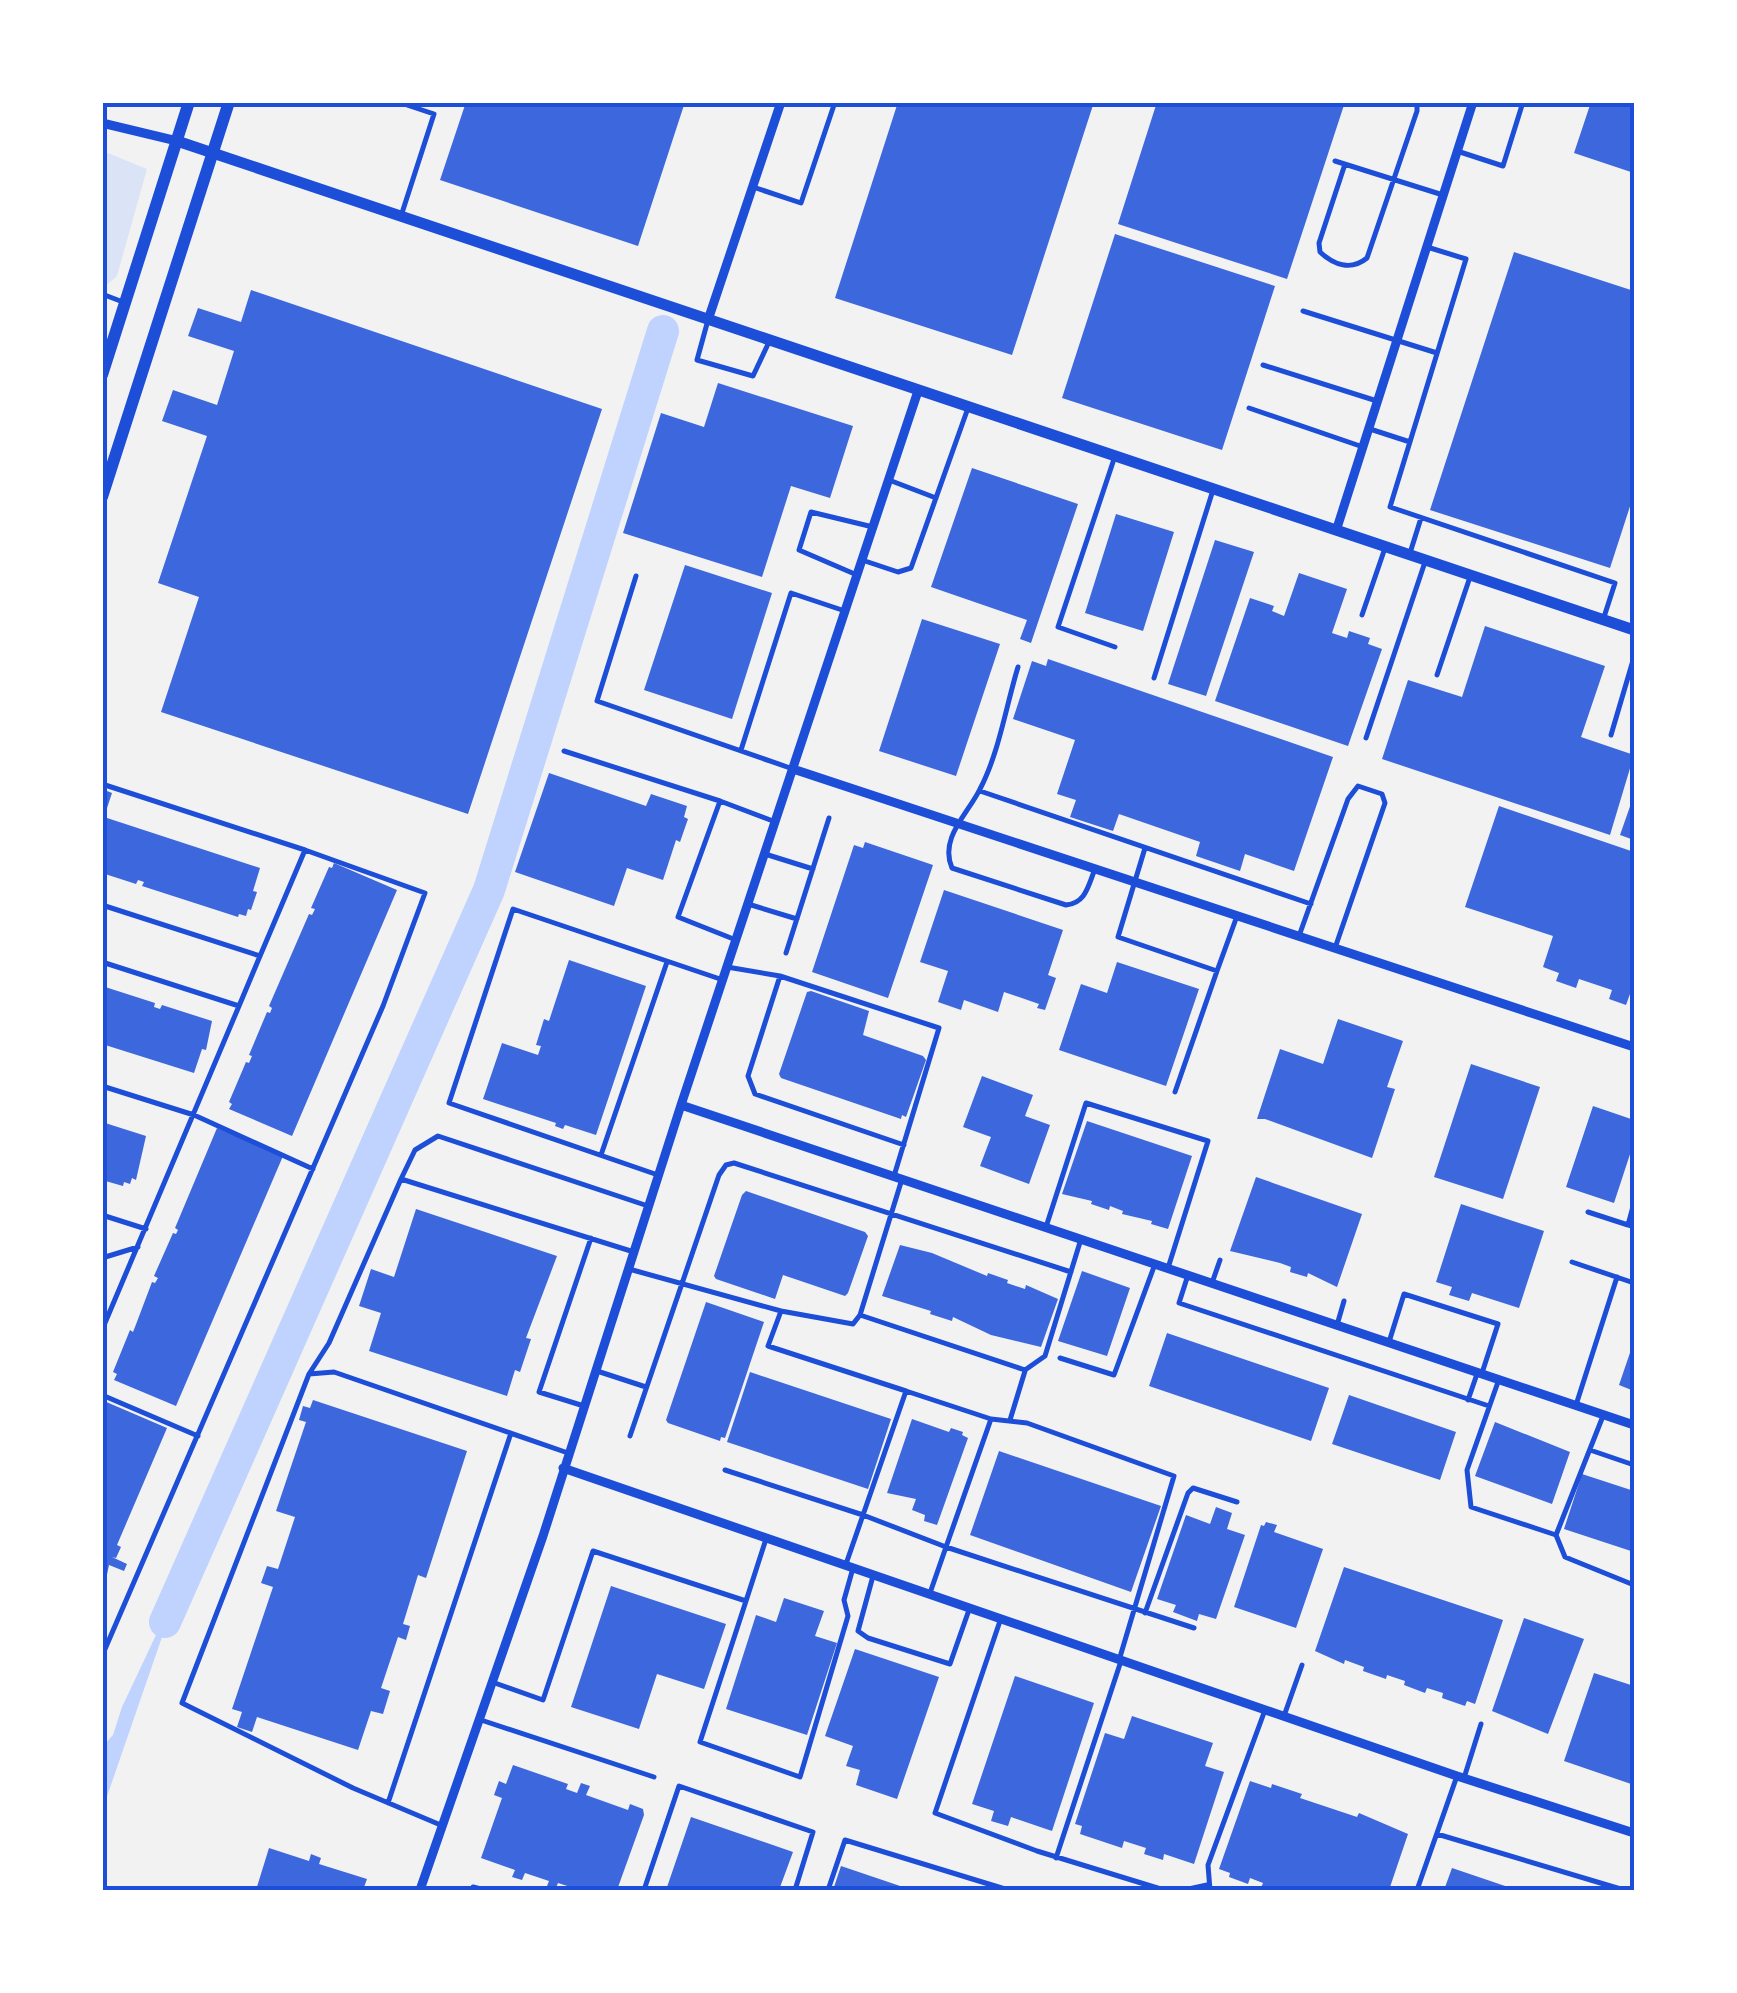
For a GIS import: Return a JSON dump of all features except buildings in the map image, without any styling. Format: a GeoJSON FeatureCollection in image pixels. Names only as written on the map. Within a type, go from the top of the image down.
{"type":"FeatureCollection","features":[{"type":"Feature","properties":{"kind":"main road"},"geometry":{"type":"LineString","coordinates":[[102,375],[189,102]]}},
{"type":"Feature","properties":{"kind":"main road"},"geometry":{"type":"LineString","coordinates":[[102,498],[229,102]]}},
{"type":"Feature","properties":{"kind":"street"},"geometry":{"type":"LineString","coordinates":[[708,320],[781,102]]}},
{"type":"Feature","properties":{"kind":"street"},"geometry":{"type":"LineString","coordinates":[[1336,528],[1473,102]]}},
{"type":"Feature","properties":{"kind":"street"},"geometry":{"type":"LineString","coordinates":[[102,123],[214,153],[1634,630]]}},
{"type":"Feature","properties":{"kind":"street"},"geometry":{"type":"LineString","coordinates":[[420,1890],[596,1370],[918,391]]}},
{"type":"Feature","properties":{"kind":"street"},"geometry":{"type":"LineString","coordinates":[[793,770],[1634,1047]]}},
{"type":"Feature","properties":{"kind":"street"},"geometry":{"type":"LineString","coordinates":[[681,1105],[1634,1425]]}},
{"type":"Feature","properties":{"kind":"street"},"geometry":{"type":"LineString","coordinates":[[562,1468],[1460,1778],[1634,1833]]}},
{"type":"Feature","properties":{"kind":"lane"},"geometry":{"type":"LineString","coordinates":[[398,102],[434,114],[401,216]]}},
{"type":"Feature","properties":{"kind":"lane"},"geometry":{"type":"LineString","coordinates":[[753,187],[801,203],[834,102]]}},
{"type":"Feature","properties":{"kind":"lane"},"geometry":{"type":"LineString","coordinates":[[1345,164],[1319,243],[1320,252],[1330,261],[1345,266],[1360,264],[1367,258],[1417,102]]}},
{"type":"Feature","properties":{"kind":"lane"},"geometry":{"type":"LineString","coordinates":[[1457,151],[1503,166],[1523,102]]}},
{"type":"Feature","properties":{"kind":"lane"},"geometry":{"type":"LineString","coordinates":[[1335,160],[1443,196]]}},
{"type":"Feature","properties":{"kind":"lane"},"geometry":{"type":"LineString","coordinates":[[1427,246],[1466,258],[1390,508],[1615,582],[1603,620]]}},
{"type":"Feature","properties":{"kind":"lane"},"geometry":{"type":"LineString","coordinates":[[102,294],[126,302]]}},
{"type":"Feature","properties":{"kind":"lane"},"geometry":{"type":"LineString","coordinates":[[1302,311],[1437,353]]}},
{"type":"Feature","properties":{"kind":"lane"},"geometry":{"type":"LineString","coordinates":[[708,320],[698,360],[753,376],[769,341]]}},
{"type":"Feature","properties":{"kind":"lane"},"geometry":{"type":"LineString","coordinates":[[1264,365],[1378,401]]}},
{"type":"Feature","properties":{"kind":"lane"},"geometry":{"type":"LineString","coordinates":[[862,560],[898,572],[911,568],[968,408]]}},
{"type":"Feature","properties":{"kind":"lane"},"geometry":{"type":"LineString","coordinates":[[1249,408],[1363,446]]}},
{"type":"Feature","properties":{"kind":"lane"},"geometry":{"type":"LineString","coordinates":[[1368,429],[1410,442]]}},
{"type":"Feature","properties":{"kind":"lane"},"geometry":{"type":"LineString","coordinates":[[1115,456],[1058,627],[1115,647]]}},
{"type":"Feature","properties":{"kind":"lane"},"geometry":{"type":"LineString","coordinates":[[888,480],[936,498]]}},
{"type":"Feature","properties":{"kind":"lane"},"geometry":{"type":"LineString","coordinates":[[1154,678],[1214,488]]}},
{"type":"Feature","properties":{"kind":"lane"},"geometry":{"type":"LineString","coordinates":[[857,575],[799,550],[811,512],[873,527]]}},
{"type":"Feature","properties":{"kind":"lane"},"geometry":{"type":"LineString","coordinates":[[1410,553],[1421,518]]}},
{"type":"Feature","properties":{"kind":"lane"},"geometry":{"type":"LineString","coordinates":[[1362,616],[1386,545]]}},
{"type":"Feature","properties":{"kind":"lane"},"geometry":{"type":"LineString","coordinates":[[1366,738],[1426,559]]}},
{"type":"Feature","properties":{"kind":"lane"},"geometry":{"type":"LineString","coordinates":[[1437,675],[1471,574]]}},
{"type":"Feature","properties":{"kind":"lane"},"geometry":{"type":"LineString","coordinates":[[636,576],[597,701],[793,770]]}},
{"type":"Feature","properties":{"kind":"lane"},"geometry":{"type":"LineString","coordinates":[[741,750],[791,594],[845,611]]}},
{"type":"Feature","properties":{"kind":"lane"},"geometry":{"type":"LineString","coordinates":[[1611,736],[1634,656]]}},
{"type":"Feature","properties":{"kind":"lane"},"geometry":{"type":"LineString","coordinates":[[1018,667],[980,791],[957,824],[948,850],[952,868],[1060,905],[1078,904],[1084,898],[1094,869]]}},
{"type":"Feature","properties":{"kind":"lane"},"geometry":{"type":"LineString","coordinates":[[564,752],[776,822]]}},
{"type":"Feature","properties":{"kind":"lane"},"geometry":{"type":"LineString","coordinates":[[102,784],[425,893],[383,1006],[102,1656]]}},
{"type":"Feature","properties":{"kind":"lane"},"geometry":{"type":"LineString","coordinates":[[1300,936],[1348,799],[1358,786],[1382,794],[1385,803],[1335,948]]}},
{"type":"Feature","properties":{"kind":"lane"},"geometry":{"type":"LineString","coordinates":[[980,791],[1311,904]]}},
{"type":"Feature","properties":{"kind":"lane"},"geometry":{"type":"LineString","coordinates":[[720,801],[678,917],[736,940]]}},
{"type":"Feature","properties":{"kind":"lane"},"geometry":{"type":"LineString","coordinates":[[786,953],[829,818]]}},
{"type":"Feature","properties":{"kind":"lane"},"geometry":{"type":"LineString","coordinates":[[1144,848],[1118,936],[1217,971]]}},
{"type":"Feature","properties":{"kind":"lane"},"geometry":{"type":"LineString","coordinates":[[102,1330],[305,850]]}},
{"type":"Feature","properties":{"kind":"lane"},"geometry":{"type":"LineString","coordinates":[[765,854],[813,869]]}},
{"type":"Feature","properties":{"kind":"lane"},"geometry":{"type":"LineString","coordinates":[[748,904],[797,920]]}},
{"type":"Feature","properties":{"kind":"lane"},"geometry":{"type":"LineString","coordinates":[[102,906],[260,956]]}},
{"type":"Feature","properties":{"kind":"lane"},"geometry":{"type":"LineString","coordinates":[[658,1175],[449,1103],[513,909],[722,980]]}},
{"type":"Feature","properties":{"kind":"lane"},"geometry":{"type":"LineString","coordinates":[[1176,1092],[1237,916]]}},
{"type":"Feature","properties":{"kind":"lane"},"geometry":{"type":"LineString","coordinates":[[102,962],[239,1006]]}},
{"type":"Feature","properties":{"kind":"lane"},"geometry":{"type":"LineString","coordinates":[[601,1155],[667,962]]}},
{"type":"Feature","properties":{"kind":"lane"},"geometry":{"type":"LineString","coordinates":[[629,1269],[781,1311],[853,1324],[860,1315],[892,1214],[904,1145],[938,1028],[780,976],[727,968]]}},
{"type":"Feature","properties":{"kind":"lane"},"geometry":{"type":"LineString","coordinates":[[780,976],[748,1076],[755,1094],[904,1145]]}},
{"type":"Feature","properties":{"kind":"lane"},"geometry":{"type":"LineString","coordinates":[[102,1086],[194,1115],[313,1169]]}},
{"type":"Feature","properties":{"kind":"lane"},"geometry":{"type":"LineString","coordinates":[[1046,1227],[1086,1102],[1208,1141],[1168,1268]]}},
{"type":"Feature","properties":{"kind":"lane"},"geometry":{"type":"LineString","coordinates":[[443,1826],[182,1703],[309,1374],[329,1343],[415,1150],[438,1136],[648,1206]]}},
{"type":"Feature","properties":{"kind":"lane"},"geometry":{"type":"LineString","coordinates":[[630,1436],[680,1284],[726,1164],[734,1163],[1071,1272]]}},
{"type":"Feature","properties":{"kind":"lane"},"geometry":{"type":"LineString","coordinates":[[401,1178],[634,1252]]}},
{"type":"Feature","properties":{"kind":"lane"},"geometry":{"type":"LineString","coordinates":[[1588,1212],[1631,1226],[1634,1203]]}},
{"type":"Feature","properties":{"kind":"lane"},"geometry":{"type":"LineString","coordinates":[[102,1214],[146,1229]]}},
{"type":"Feature","properties":{"kind":"lane"},"geometry":{"type":"LineString","coordinates":[[584,1406],[539,1392],[591,1238]]}},
{"type":"Feature","properties":{"kind":"lane"},"geometry":{"type":"LineString","coordinates":[[1010,1420],[1025,1370],[1045,1356],[1081,1239]]}},
{"type":"Feature","properties":{"kind":"lane"},"geometry":{"type":"LineString","coordinates":[[102,1258],[139,1246]]}},
{"type":"Feature","properties":{"kind":"lane"},"geometry":{"type":"LineString","coordinates":[[1212,1283],[1220,1260]]}},
{"type":"Feature","properties":{"kind":"lane"},"geometry":{"type":"LineString","coordinates":[[1572,1262],[1634,1282]]}},
{"type":"Feature","properties":{"kind":"lane"},"geometry":{"type":"LineString","coordinates":[[1060,1358],[1114,1375],[1154,1264]]}},
{"type":"Feature","properties":{"kind":"lane"},"geometry":{"type":"LineString","coordinates":[[1188,1275],[1178,1304],[1489,1406]]}},
{"type":"Feature","properties":{"kind":"lane"},"geometry":{"type":"LineString","coordinates":[[1576,1405],[1617,1277]]}},
{"type":"Feature","properties":{"kind":"lane"},"geometry":{"type":"LineString","coordinates":[[1389,1342],[1404,1294],[1498,1324],[1468,1400]]}},
{"type":"Feature","properties":{"kind":"lane"},"geometry":{"type":"LineString","coordinates":[[1337,1325],[1344,1301]]}},
{"type":"Feature","properties":{"kind":"lane"},"geometry":{"type":"LineString","coordinates":[[781,1311],[768,1346],[992,1418],[1027,1423],[1174,1476],[1056,1858]]}},
{"type":"Feature","properties":{"kind":"lane"},"geometry":{"type":"LineString","coordinates":[[860,1315],[1025,1370]]}},
{"type":"Feature","properties":{"kind":"lane"},"geometry":{"type":"LineString","coordinates":[[596,1370],[648,1387]]}},
{"type":"Feature","properties":{"kind":"lane"},"geometry":{"type":"LineString","coordinates":[[309,1374],[334,1372],[568,1452]]}},
{"type":"Feature","properties":{"kind":"lane"},"geometry":{"type":"LineString","coordinates":[[1499,1379],[1466,1470],[1471,1507],[1556,1536]]}},
{"type":"Feature","properties":{"kind":"lane"},"geometry":{"type":"LineString","coordinates":[[766,1539],[700,1742],[800,1778],[848,1616],[844,1600],[863,1515],[906,1391]]}},
{"type":"Feature","properties":{"kind":"lane"},"geometry":{"type":"LineString","coordinates":[[102,1395],[198,1436]]}},
{"type":"Feature","properties":{"kind":"lane"},"geometry":{"type":"LineString","coordinates":[[1603,1414],[1556,1536],[1564,1557],[1634,1586]]}},
{"type":"Feature","properties":{"kind":"lane"},"geometry":{"type":"LineString","coordinates":[[930,1593],[992,1418]]}},
{"type":"Feature","properties":{"kind":"lane"},"geometry":{"type":"LineString","coordinates":[[388,1803],[511,1433]]}},
{"type":"Feature","properties":{"kind":"lane"},"geometry":{"type":"LineString","coordinates":[[1590,1450],[1634,1465]]}},
{"type":"Feature","properties":{"kind":"lane"},"geometry":{"type":"LineString","coordinates":[[725,1470],[1194,1628]]}},
{"type":"Feature","properties":{"kind":"lane"},"geometry":{"type":"LineString","coordinates":[[1145,1612],[1188,1492],[1193,1488],[1237,1502]]}},
{"type":"Feature","properties":{"kind":"lane"},"geometry":{"type":"LineString","coordinates":[[492,1682],[543,1700],[592,1551],[746,1601]]}},
{"type":"Feature","properties":{"kind":"lane"},"geometry":{"type":"LineString","coordinates":[[874,1574],[858,1631],[868,1638],[950,1664],[970,1607]]}},
{"type":"Feature","properties":{"kind":"lane"},"geometry":{"type":"LineString","coordinates":[[1002,1618],[935,1813],[1056,1858],[1164,1890]]}},
{"type":"Feature","properties":{"kind":"lane"},"geometry":{"type":"LineString","coordinates":[[1284,1716],[1302,1665]]}},
{"type":"Feature","properties":{"kind":"lane"},"geometry":{"type":"LineString","coordinates":[[1184,1890],[1208,1888],[1208,1865],[1265,1710]]}},
{"type":"Feature","properties":{"kind":"lane"},"geometry":{"type":"LineString","coordinates":[[479,1719],[654,1778]]}},
{"type":"Feature","properties":{"kind":"lane"},"geometry":{"type":"LineString","coordinates":[[1417,1890],[1481,1724]]}},
{"type":"Feature","properties":{"kind":"lane"},"geometry":{"type":"LineString","coordinates":[[644,1890],[679,1786],[813,1832],[795,1890]]}},
{"type":"Feature","properties":{"kind":"lane"},"geometry":{"type":"LineString","coordinates":[[1436,1834],[1624,1890]]}},
{"type":"Feature","properties":{"kind":"lane"},"geometry":{"type":"LineString","coordinates":[[828,1890],[845,1840],[1006,1890]]}},
{"type":"Feature","properties":{"kind":"lane"},"geometry":{"type":"LineString","coordinates":[[474,1887],[486,1890]]}},
{"type":"Feature","properties":{"kind":"shaded area"},"geometry":{"type":"Polygon","coordinates":[[[103,151],[147,169],[117,276],[103,288],[103,151]]]}},
{"type":"Feature","properties":{"kind":"water"},"geometry":{"type":"Polygon","coordinates":[[[181,1582],[103,1808],[103,1746],[113,1735],[122,1707],[181,1582]]]}},
{"type":"Feature","properties":{"kind":"waterway"},"geometry":{"type":"LineString","coordinates":[[165,1622],[489,890],[663,331]]}}]}
